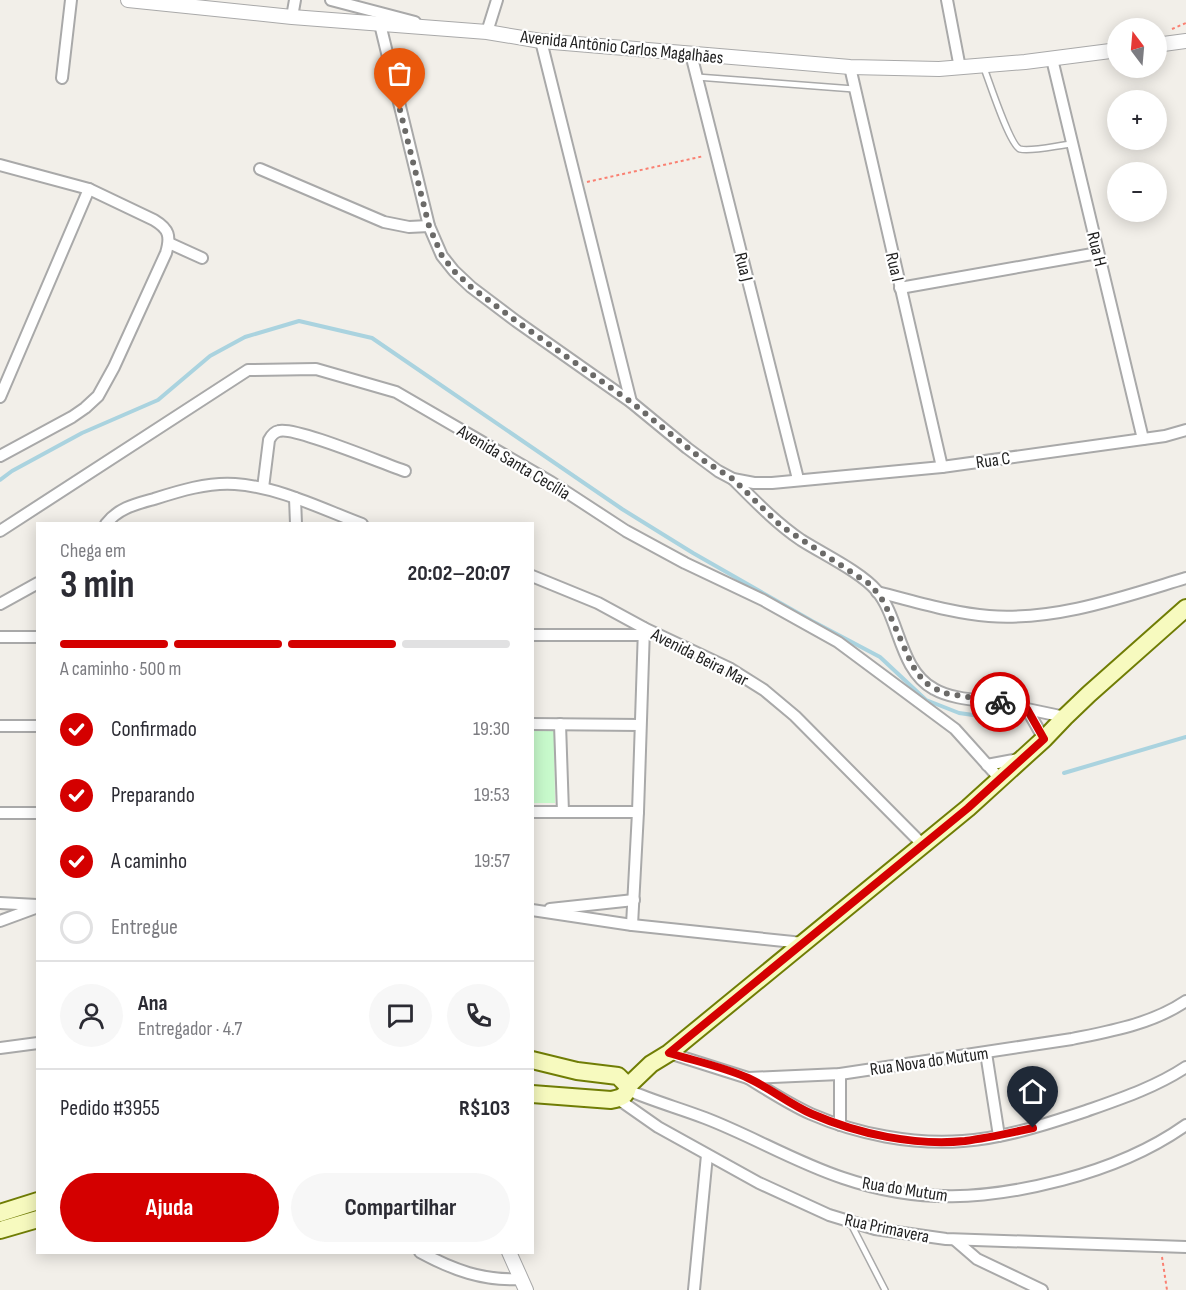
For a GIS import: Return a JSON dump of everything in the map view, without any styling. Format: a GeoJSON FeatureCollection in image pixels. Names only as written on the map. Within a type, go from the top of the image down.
{"type":"FeatureCollection","features":[{"type":"Feature","properties":{"kind":"main road"},"geometry":{"type":"LineString","coordinates":[[534,1094],[600,1100],[625,1091],[651,1064],[669,1053],[968,808],[1186,608]]}},
{"type":"Feature","properties":{"kind":"main road"},"geometry":{"type":"LineString","coordinates":[[534,1060],[578,1071],[609,1074],[623,1079],[625,1091]]}},
{"type":"Feature","properties":{"kind":"main road"},"geometry":{"type":"LineString","coordinates":[[609,1074],[651,1064]]}},
{"type":"Feature","properties":{"kind":"main road"},"geometry":{"type":"LineString","coordinates":[[0,1213],[36,1203]]}},
{"type":"Feature","properties":{"kind":"main road"},"geometry":{"type":"LineString","coordinates":[[0,1230],[36,1220]]}},
{"type":"Feature","properties":{"kind":"street"},"geometry":{"type":"LineString","coordinates":[[62,78],[71,0]]}},
{"type":"Feature","properties":{"kind":"street","name":"Avenida Antônio Carlos Magalhães"},"geometry":{"type":"LineString","coordinates":[[128,0],[292,17],[488,32],[541,41],[850,67],[915,70],[960,68],[1107,52]]}},
{"type":"Feature","properties":{"kind":"street"},"geometry":{"type":"LineString","coordinates":[[292,17],[295,0]]}},
{"type":"Feature","properties":{"kind":"street"},"geometry":{"type":"LineString","coordinates":[[331,0],[435,27]]}},
{"type":"Feature","properties":{"kind":"street"},"geometry":{"type":"LineString","coordinates":[[488,32],[497,0]]}},
{"type":"Feature","properties":{"kind":"street"},"geometry":{"type":"LineString","coordinates":[[947,0],[960,68]]}},
{"type":"Feature","properties":{"kind":"street"},"geometry":{"type":"LineString","coordinates":[[380,24],[429,226],[442,256],[471,287],[631,402],[687,448],[733,479],[781,526],[863,579],[877,592],[912,665],[924,682],[943,693],[1006,703],[1065,717]]}},
{"type":"Feature","properties":{"kind":"street"},"geometry":{"type":"LineString","coordinates":[[541,41],[631,402]]}},
{"type":"Feature","properties":{"kind":"street"},"geometry":{"type":"LineString","coordinates":[[1167,44],[1186,41]]}},
{"type":"Feature","properties":{"kind":"street","name":"Rua J"},"geometry":{"type":"LineString","coordinates":[[691,54],[798,479]]}},
{"type":"Feature","properties":{"kind":"street","name":"Rua H"},"geometry":{"type":"LineString","coordinates":[[1052,59],[1143,438]]}},
{"type":"Feature","properties":{"kind":"street","name":"Rua I"},"geometry":{"type":"LineString","coordinates":[[850,67],[942,467]]}},
{"type":"Feature","properties":{"kind":"street"},"geometry":{"type":"LineString","coordinates":[[0,165],[89,189],[163,225],[168,231],[167,248],[114,367],[98,396],[72,417],[0,456]]}},
{"type":"Feature","properties":{"kind":"street"},"geometry":{"type":"LineString","coordinates":[[260,169],[384,222],[409,227],[429,226]]}},
{"type":"Feature","properties":{"kind":"street"},"geometry":{"type":"LineString","coordinates":[[0,397],[89,189]]}},
{"type":"Feature","properties":{"kind":"street"},"geometry":{"type":"LineString","coordinates":[[167,248],[202,258]]}},
{"type":"Feature","properties":{"kind":"street"},"geometry":{"type":"LineString","coordinates":[[900,288],[1098,253]]}},
{"type":"Feature","properties":{"kind":"street","name":"Avenida Santa Cecília"},"geometry":{"type":"LineString","coordinates":[[0,531],[248,370],[316,369],[396,392],[550,482],[626,531],[763,600],[838,642],[955,729],[1000,779]]}},
{"type":"Feature","properties":{"kind":"street"},"geometry":{"type":"LineString","coordinates":[[263,488],[268,440],[271,435],[280,430],[302,434],[405,471]]}},
{"type":"Feature","properties":{"kind":"street","name":"Rua C"},"geometry":{"type":"LineString","coordinates":[[733,479],[754,483],[942,467],[1165,436],[1186,430]]}},
{"type":"Feature","properties":{"kind":"street"},"geometry":{"type":"LineString","coordinates":[[108,522],[123,509],[183,491],[220,484],[263,488],[357,522]]}},
{"type":"Feature","properties":{"kind":"street"},"geometry":{"type":"LineString","coordinates":[[295,498],[296,522]]}},
{"type":"Feature","properties":{"kind":"street","name":"Avenida Beira Mar"},"geometry":{"type":"LineString","coordinates":[[534,577],[598,603],[644,632],[729,668],[780,702],[923,845]]}},
{"type":"Feature","properties":{"kind":"street"},"geometry":{"type":"LineString","coordinates":[[877,592],[972,614],[1019,616],[1071,610],[1186,578]]}},
{"type":"Feature","properties":{"kind":"street"},"geometry":{"type":"LineString","coordinates":[[0,604],[36,584]]}},
{"type":"Feature","properties":{"kind":"street"},"geometry":{"type":"LineString","coordinates":[[534,635],[644,632],[632,925]]}},
{"type":"Feature","properties":{"kind":"street"},"geometry":{"type":"LineString","coordinates":[[0,637],[36,637]]}},
{"type":"Feature","properties":{"kind":"street"},"geometry":{"type":"LineString","coordinates":[[1027,709],[1044,739]]}},
{"type":"Feature","properties":{"kind":"street"},"geometry":{"type":"LineString","coordinates":[[534,724],[640,725]]}},
{"type":"Feature","properties":{"kind":"street"},"geometry":{"type":"LineString","coordinates":[[560,724],[563,812]]}},
{"type":"Feature","properties":{"kind":"street"},"geometry":{"type":"LineString","coordinates":[[0,726],[36,726]]}},
{"type":"Feature","properties":{"kind":"street"},"geometry":{"type":"LineString","coordinates":[[987,765],[1024,758]]}},
{"type":"Feature","properties":{"kind":"street"},"geometry":{"type":"LineString","coordinates":[[534,812],[638,812]]}},
{"type":"Feature","properties":{"kind":"street"},"geometry":{"type":"LineString","coordinates":[[0,813],[36,813]]}},
{"type":"Feature","properties":{"kind":"street"},"geometry":{"type":"LineString","coordinates":[[534,910],[634,900]]}},
{"type":"Feature","properties":{"kind":"street"},"geometry":{"type":"LineString","coordinates":[[0,903],[36,906]]}},
{"type":"Feature","properties":{"kind":"street"},"geometry":{"type":"LineString","coordinates":[[0,921],[36,907]]}},
{"type":"Feature","properties":{"kind":"street"},"geometry":{"type":"LineString","coordinates":[[534,910],[632,925],[804,943]]}},
{"type":"Feature","properties":{"kind":"street","name":"Rua Nova do Mutum"},"geometry":{"type":"LineString","coordinates":[[669,1053],[748,1078],[840,1074],[1072,1040],[1130,1027],[1186,1001]]}},
{"type":"Feature","properties":{"kind":"street"},"geometry":{"type":"LineString","coordinates":[[0,1048],[36,1043]]}},
{"type":"Feature","properties":{"kind":"street"},"geometry":{"type":"LineString","coordinates":[[986,1053],[999,1136]]}},
{"type":"Feature","properties":{"kind":"street"},"geometry":{"type":"LineString","coordinates":[[748,1078],[790,1103],[840,1125],[913,1140],[963,1141],[1033,1128],[1113,1101],[1150,1086],[1186,1067]]}},
{"type":"Feature","properties":{"kind":"street"},"geometry":{"type":"LineString","coordinates":[[840,1074],[840,1125]]}},
{"type":"Feature","properties":{"kind":"street","name":"Rua do Mutum"},"geometry":{"type":"LineString","coordinates":[[625,1091],[705,1118],[843,1178],[889,1190],[949,1197],[982,1196],[1022,1190],[1092,1172],[1139,1154],[1186,1125]]}},
{"type":"Feature","properties":{"kind":"street","name":"Rua Primavera"},"geometry":{"type":"LineString","coordinates":[[625,1091],[634,1110],[658,1127],[759,1183],[829,1215],[850,1222],[893,1233],[955,1239],[1186,1247]]}},
{"type":"Feature","properties":{"kind":"street"},"geometry":{"type":"LineString","coordinates":[[634,1110],[645,1098]]}},
{"type":"Feature","properties":{"kind":"street"},"geometry":{"type":"LineString","coordinates":[[694,1290],[707,1155]]}},
{"type":"Feature","properties":{"kind":"street"},"geometry":{"type":"LineString","coordinates":[[955,1239],[978,1259],[1042,1290]]}},
{"type":"Feature","properties":{"kind":"street"},"geometry":{"type":"LineString","coordinates":[[424,1254],[455,1269],[479,1277],[523,1285]]}},
{"type":"Feature","properties":{"kind":"street"},"geometry":{"type":"LineString","coordinates":[[510,1254],[523,1285]]}},
{"type":"Feature","properties":{"kind":"lane"},"geometry":{"type":"LineString","coordinates":[[983,66],[1016,147],[1029,149],[1071,144]]}},
{"type":"Feature","properties":{"kind":"lane"},"geometry":{"type":"LineString","coordinates":[[696,76],[854,89]]}},
{"type":"Feature","properties":{"kind":"lane"},"geometry":{"type":"LineString","coordinates":[[850,1222],[885,1290]]}},
{"type":"Feature","properties":{"kind":"path"},"geometry":{"type":"LineString","coordinates":[[576,185],[716,153]]}},
{"type":"Feature","properties":{"kind":"path"},"geometry":{"type":"LineString","coordinates":[[1161,1247],[1167,1290]]}},
{"type":"Feature","properties":{"kind":"green space"},"geometry":{"type":"Polygon","coordinates":[[[534,729],[554,729],[555,803],[534,803],[534,729]]]}},
{"type":"Feature","properties":{"kind":"waterway"},"geometry":{"type":"LineString","coordinates":[[0,480],[12,471],[82,433],[158,400],[210,356],[245,337],[299,321],[372,338],[622,509],[693,553],[880,657],[926,700],[959,713],[1015,721]]}},
{"type":"Feature","properties":{"kind":"waterway"},"geometry":{"type":"LineString","coordinates":[[1064,773],[1186,737]]}},
{"type":"Feature","properties":{"kind":"way so far"},"geometry":{"type":"LineString","coordinates":[[400,110],[429,226],[442,256],[454,271],[516,321],[631,402],[718,471],[733,479],[781,526],[871,585],[884,602],[912,665],[924,682],[943,693],[1000,702]]}},
{"type":"Feature","properties":{"kind":"route"},"geometry":{"type":"LineString","coordinates":[[1000,702],[1027,709],[1044,739],[968,808],[669,1053],[748,1078],[812,1114],[840,1125],[877,1134],[913,1140],[963,1141],[1033,1128]]}}]}
